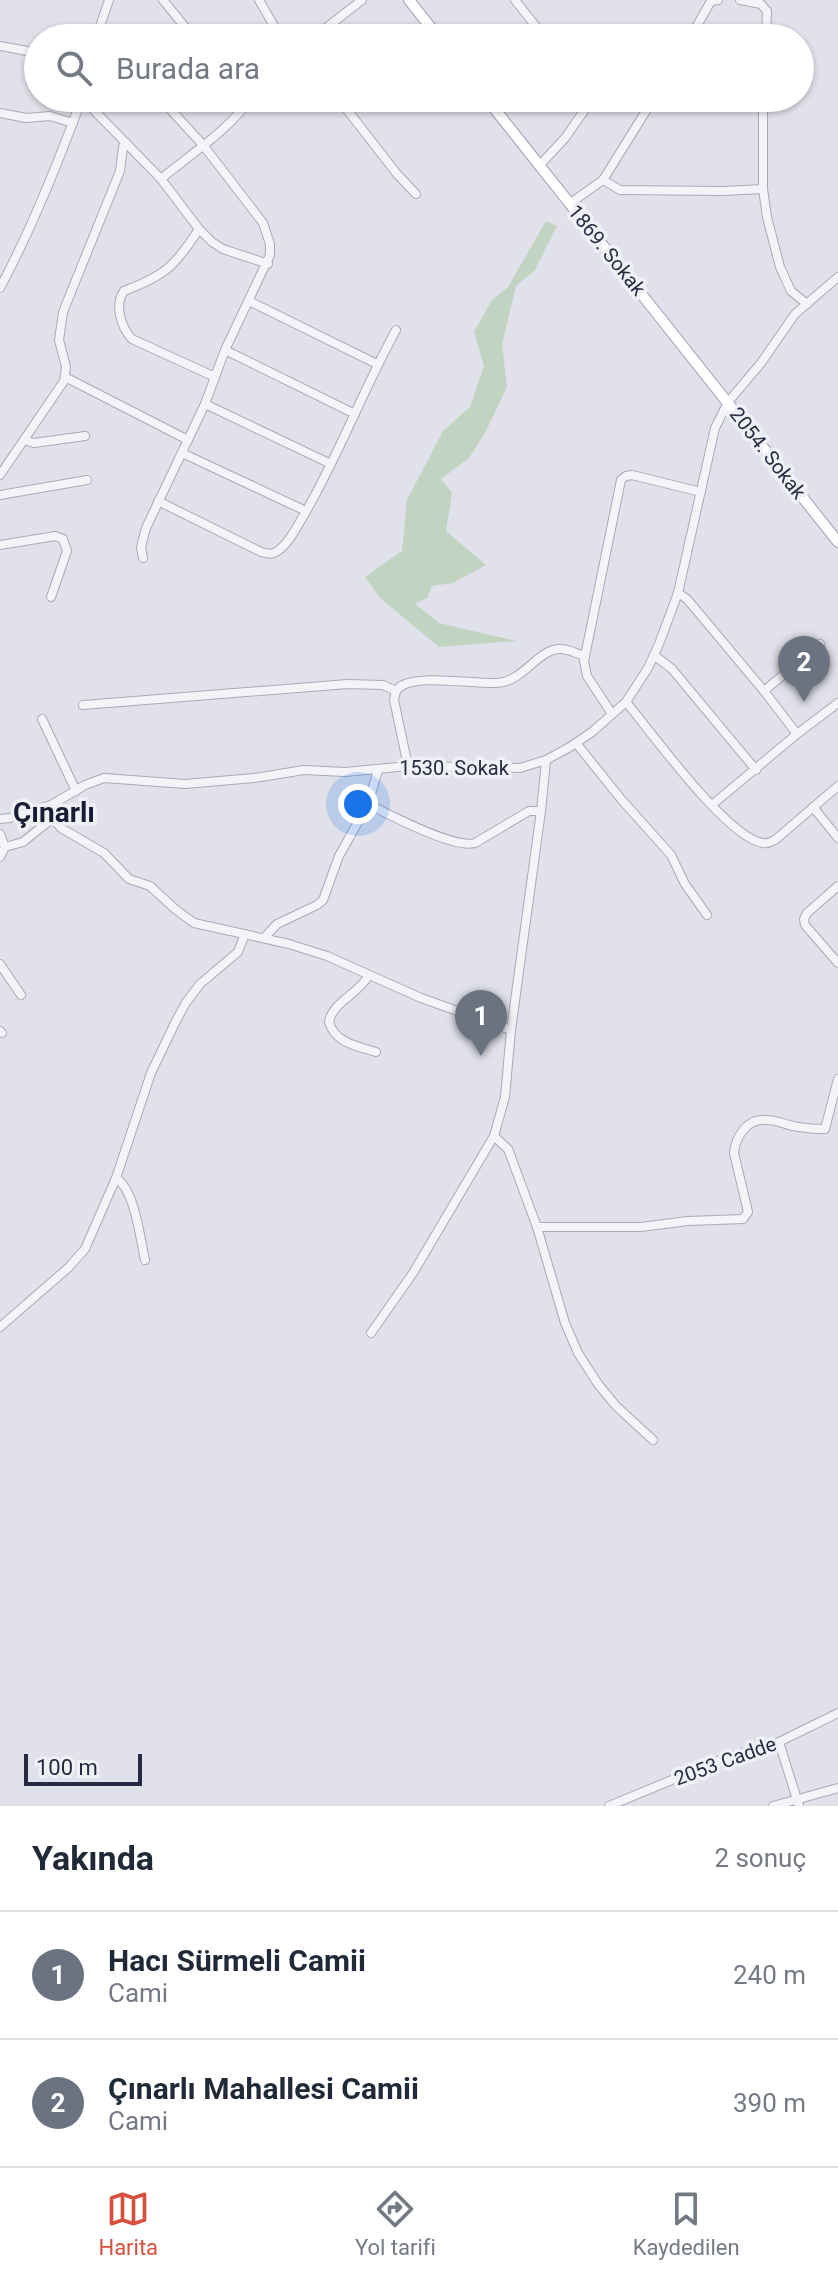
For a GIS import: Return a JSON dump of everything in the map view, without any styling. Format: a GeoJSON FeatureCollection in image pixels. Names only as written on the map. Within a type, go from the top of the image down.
{"type":"FeatureCollection","features":[{"type":"Feature","properties":{"kind":"main road"},"geometry":{"type":"LineString","coordinates":[[409,0],[428,24]]}},
{"type":"Feature","properties":{"kind":"main road","name":"1869. Sokak"},"geometry":{"type":"LineString","coordinates":[[497,112],[728,402]]}},
{"type":"Feature","properties":{"kind":"main road","name":"2054. Sokak"},"geometry":{"type":"LineString","coordinates":[[728,402],[838,542]]}},
{"type":"Feature","properties":{"kind":"street"},"geometry":{"type":"LineString","coordinates":[[101,24],[109,0]]}},
{"type":"Feature","properties":{"kind":"street"},"geometry":{"type":"LineString","coordinates":[[163,0],[183,24]]}},
{"type":"Feature","properties":{"kind":"street"},"geometry":{"type":"LineString","coordinates":[[259,0],[273,24]]}},
{"type":"Feature","properties":{"kind":"street"},"geometry":{"type":"LineString","coordinates":[[331,24],[362,0]]}},
{"type":"Feature","properties":{"kind":"street"},"geometry":{"type":"LineString","coordinates":[[515,0],[534,24]]}},
{"type":"Feature","properties":{"kind":"street"},"geometry":{"type":"LineString","coordinates":[[698,24],[711,1],[718,0]]}},
{"type":"Feature","properties":{"kind":"street"},"geometry":{"type":"LineString","coordinates":[[740,0],[761,4],[767,11],[767,24]]}},
{"type":"Feature","properties":{"kind":"street"},"geometry":{"type":"LineString","coordinates":[[0,46],[24,50]]}},
{"type":"Feature","properties":{"kind":"street"},"geometry":{"type":"LineString","coordinates":[[0,288],[34,222],[77,112]]}},
{"type":"Feature","properties":{"kind":"street"},"geometry":{"type":"LineString","coordinates":[[96,112],[161,179],[212,242],[223,249],[268,264]]}},
{"type":"Feature","properties":{"kind":"street"},"geometry":{"type":"LineString","coordinates":[[143,558],[143,537],[205,404],[225,350],[268,264],[270,244],[263,223],[203,145],[173,112]]}},
{"type":"Feature","properties":{"kind":"street"},"geometry":{"type":"LineString","coordinates":[[161,179],[241,112]]}},
{"type":"Feature","properties":{"kind":"street"},"geometry":{"type":"LineString","coordinates":[[349,112],[416,194]]}},
{"type":"Feature","properties":{"kind":"street"},"geometry":{"type":"LineString","coordinates":[[539,166],[583,112]]}},
{"type":"Feature","properties":{"kind":"street"},"geometry":{"type":"LineString","coordinates":[[569,204],[603,180],[645,112]]}},
{"type":"Feature","properties":{"kind":"street"},"geometry":{"type":"LineString","coordinates":[[763,112],[763,189],[767,217],[780,267],[791,291],[807,304]]}},
{"type":"Feature","properties":{"kind":"street"},"geometry":{"type":"LineString","coordinates":[[0,113],[26,118],[50,116],[73,123]]}},
{"type":"Feature","properties":{"kind":"street"},"geometry":{"type":"LineString","coordinates":[[0,475],[65,377],[66,367],[59,340],[63,312],[113,191],[126,143]]}},
{"type":"Feature","properties":{"kind":"street"},"geometry":{"type":"LineString","coordinates":[[603,180],[620,190],[763,189]]}},
{"type":"Feature","properties":{"kind":"street"},"geometry":{"type":"LineString","coordinates":[[199,229],[170,269],[124,291],[119,304],[122,324],[132,339],[215,377]]}},
{"type":"Feature","properties":{"kind":"street","name":"1530. Sokak"},"geometry":{"type":"LineString","coordinates":[[0,819],[44,807],[104,778],[185,784],[304,770],[345,772],[408,766],[520,768],[546,760],[576,743],[626,702],[654,655],[678,593],[715,428],[728,402],[761,363],[795,314],[838,277]]}},
{"type":"Feature","properties":{"kind":"street"},"geometry":{"type":"LineString","coordinates":[[249,301],[377,364]]}},
{"type":"Feature","properties":{"kind":"street"},"geometry":{"type":"LineString","coordinates":[[158,501],[268,554],[281,549],[331,464],[396,330]]}},
{"type":"Feature","properties":{"kind":"street"},"geometry":{"type":"LineString","coordinates":[[225,350],[355,414]]}},
{"type":"Feature","properties":{"kind":"street"},"geometry":{"type":"LineString","coordinates":[[65,377],[188,440]]}},
{"type":"Feature","properties":{"kind":"street"},"geometry":{"type":"LineString","coordinates":[[205,404],[331,464]]}},
{"type":"Feature","properties":{"kind":"street"},"geometry":{"type":"LineString","coordinates":[[24,440],[34,443],[85,436]]}},
{"type":"Feature","properties":{"kind":"street"},"geometry":{"type":"LineString","coordinates":[[182,453],[306,511]]}},
{"type":"Feature","properties":{"kind":"street"},"geometry":{"type":"LineString","coordinates":[[612,714],[587,676],[585,656],[621,480],[632,475],[701,492]]}},
{"type":"Feature","properties":{"kind":"street"},"geometry":{"type":"LineString","coordinates":[[0,495],[87,480]]}},
{"type":"Feature","properties":{"kind":"street"},"geometry":{"type":"LineString","coordinates":[[0,545],[55,536],[63,539],[67,551],[51,597]]}},
{"type":"Feature","properties":{"kind":"street"},"geometry":{"type":"LineString","coordinates":[[678,593],[687,599],[797,734]]}},
{"type":"Feature","properties":{"kind":"street"},"geometry":{"type":"LineString","coordinates":[[764,691],[820,644]]}},
{"type":"Feature","properties":{"kind":"street"},"geometry":{"type":"LineString","coordinates":[[408,766],[394,700],[401,685],[413,682],[504,682],[517,677],[550,651],[558,649],[585,656]]}},
{"type":"Feature","properties":{"kind":"street"},"geometry":{"type":"LineString","coordinates":[[654,655],[672,669],[756,770]]}},
{"type":"Feature","properties":{"kind":"street"},"geometry":{"type":"LineString","coordinates":[[83,705],[348,684],[383,685],[396,691]]}},
{"type":"Feature","properties":{"kind":"street"},"geometry":{"type":"LineString","coordinates":[[626,702],[712,805],[734,827],[765,843],[775,840],[838,786]]}},
{"type":"Feature","properties":{"kind":"street"},"geometry":{"type":"LineString","coordinates":[[712,805],[838,703]]}},
{"type":"Feature","properties":{"kind":"street"},"geometry":{"type":"LineString","coordinates":[[42,719],[76,791]]}},
{"type":"Feature","properties":{"kind":"street"},"geometry":{"type":"LineString","coordinates":[[576,743],[671,855],[685,884],[707,915]]}},
{"type":"Feature","properties":{"kind":"street"},"geometry":{"type":"LineString","coordinates":[[371,1333],[413,1273],[494,1136],[499,1122],[505,1097],[546,760]]}},
{"type":"Feature","properties":{"kind":"street"},"geometry":{"type":"LineString","coordinates":[[264,938],[285,919],[323,900],[339,856],[368,804],[378,770]]}},
{"type":"Feature","properties":{"kind":"street"},"geometry":{"type":"LineString","coordinates":[[368,804],[412,826],[469,845],[529,811],[541,811]]}},
{"type":"Feature","properties":{"kind":"street"},"geometry":{"type":"LineString","coordinates":[[44,807],[61,828],[104,853],[129,879],[150,886],[194,923],[327,956],[421,998],[511,1030]]}},
{"type":"Feature","properties":{"kind":"street"},"geometry":{"type":"LineString","coordinates":[[813,807],[838,838]]}},
{"type":"Feature","properties":{"kind":"street"},"geometry":{"type":"LineString","coordinates":[[5,847],[23,842],[53,818]]}},
{"type":"Feature","properties":{"kind":"street"},"geometry":{"type":"LineString","coordinates":[[0,834],[5,847],[0,857]]}},
{"type":"Feature","properties":{"kind":"street"},"geometry":{"type":"LineString","coordinates":[[838,886],[804,919],[805,925],[838,963]]}},
{"type":"Feature","properties":{"kind":"street"},"geometry":{"type":"LineString","coordinates":[[0,1327],[80,1255],[116,1178],[151,1073],[174,1025],[200,984],[238,952],[245,934]]}},
{"type":"Feature","properties":{"kind":"street"},"geometry":{"type":"LineString","coordinates":[[0,964],[21,995]]}},
{"type":"Feature","properties":{"kind":"street"},"geometry":{"type":"LineString","coordinates":[[369,975],[361,987],[334,1009],[329,1022],[336,1036],[376,1052]]}},
{"type":"Feature","properties":{"kind":"street"},"geometry":{"type":"LineString","coordinates":[[537,1227],[641,1227],[743,1219],[748,1212],[734,1153],[740,1134],[751,1123],[764,1120],[825,1129],[838,1079]]}},
{"type":"Feature","properties":{"kind":"street"},"geometry":{"type":"LineString","coordinates":[[494,1136],[508,1149],[537,1227],[565,1323],[578,1353],[616,1406],[653,1440]]}},
{"type":"Feature","properties":{"kind":"street"},"geometry":{"type":"LineString","coordinates":[[116,1178],[126,1188],[134,1210],[145,1260]]}},
{"type":"Feature","properties":{"kind":"street","name":"2053 Cadde"},"geometry":{"type":"LineString","coordinates":[[609,1806],[725,1758],[779,1742],[838,1713]]}},
{"type":"Feature","properties":{"kind":"street"},"geometry":{"type":"LineString","coordinates":[[779,1742],[798,1803]]}},
{"type":"Feature","properties":{"kind":"street"},"geometry":{"type":"LineString","coordinates":[[773,1806],[798,1803],[838,1788]]}},
{"type":"Feature","properties":{"kind":"green space"},"geometry":{"type":"Polygon","coordinates":[[[546,221],[557,226],[535,270],[516,286],[502,344],[507,387],[469,458],[441,479],[452,493],[446,531],[486,565],[453,583],[432,586],[427,598],[415,604],[439,623],[517,641],[439,647],[380,598],[365,577],[402,551],[407,500],[443,431],[470,407],[484,366],[474,332],[492,300],[508,287],[546,221]]]}},
{"type":"Feature","properties":{"kind":"place","name":"Çınarlı Mahallesi Camii"},"geometry":{"type":"Point","coordinates":[804,702]}},
{"type":"Feature","properties":{"kind":"place","name":"Hacı Sürmeli Camii"},"geometry":{"type":"Point","coordinates":[481,1056]}},
{"type":"Feature","properties":{"kind":"district","name":"Çınarlı"},"geometry":{"type":"Point","coordinates":[54,812]}}]}
